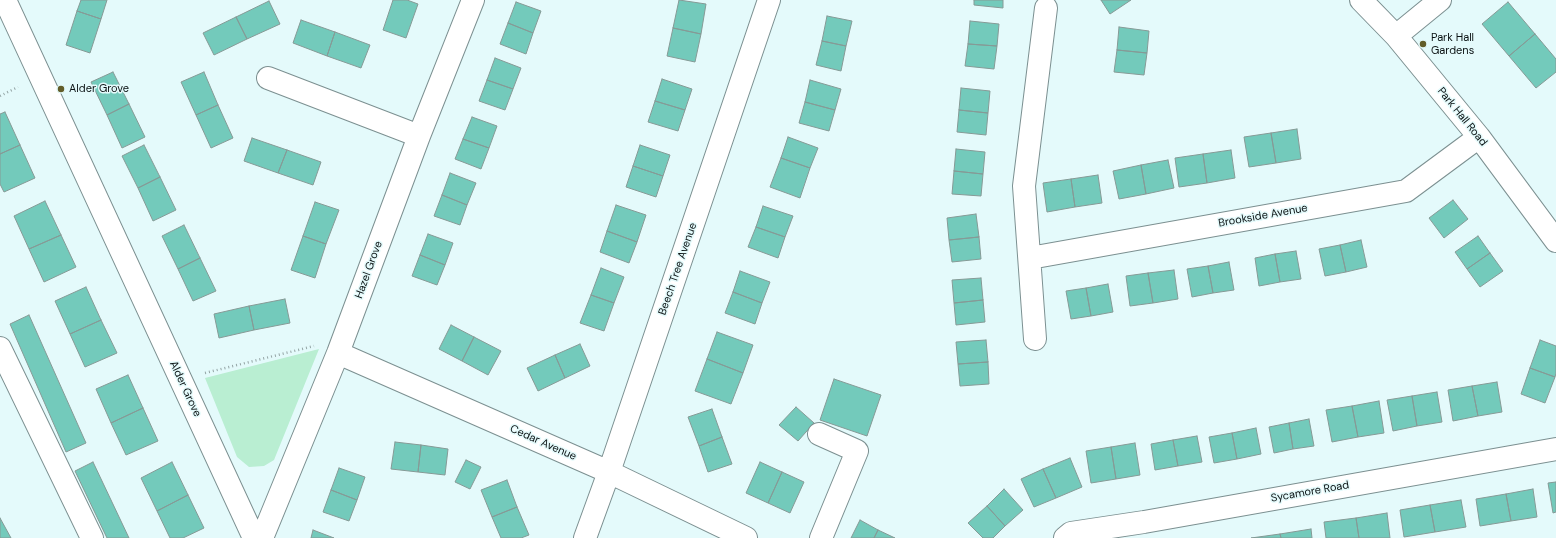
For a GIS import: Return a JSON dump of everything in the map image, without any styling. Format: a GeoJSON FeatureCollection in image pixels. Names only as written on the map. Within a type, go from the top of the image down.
{"type":"FeatureCollection","features":[{"type":"Feature","properties":{"kind":"street","name":"Alder Grove"},"geometry":{"type":"LineString","coordinates":[[5,0],[254,538]]}},
{"type":"Feature","properties":{"kind":"street","name":"Hazel Grove"},"geometry":{"type":"LineString","coordinates":[[262,538],[341,346],[419,136],[473,0]]}},
{"type":"Feature","properties":{"kind":"street","name":"Beech Tree Avenue"},"geometry":{"type":"LineString","coordinates":[[585,538],[609,472],[769,0]]}},
{"type":"Feature","properties":{"kind":"street","name":"Park Hall Road"},"geometry":{"type":"LineString","coordinates":[[1361,0],[1396,36],[1479,137],[1556,241]]}},
{"type":"Feature","properties":{"kind":"street"},"geometry":{"type":"LineString","coordinates":[[1396,36],[1440,0]]}},
{"type":"Feature","properties":{"kind":"street"},"geometry":{"type":"LineString","coordinates":[[1035,339],[1024,186],[1046,8]]}},
{"type":"Feature","properties":{"kind":"street"},"geometry":{"type":"LineString","coordinates":[[268,78],[419,136]]}},
{"type":"Feature","properties":{"kind":"street","name":"Brookside Avenue"},"geometry":{"type":"LineString","coordinates":[[1030,258],[1406,191],[1479,137]]}},
{"type":"Feature","properties":{"kind":"street","name":"Cedar Avenue"},"geometry":{"type":"LineString","coordinates":[[341,346],[746,538]]}},
{"type":"Feature","properties":{"kind":"street"},"geometry":{"type":"LineString","coordinates":[[0,348],[92,538]]}},
{"type":"Feature","properties":{"kind":"street"},"geometry":{"type":"LineString","coordinates":[[819,434],[857,451],[821,538]]}},
{"type":"Feature","properties":{"kind":"street","name":"Sycamore Road"},"geometry":{"type":"LineString","coordinates":[[1065,538],[1070,533],[1144,522],[1556,449]]}},
{"type":"Feature","properties":{"kind":"path"},"geometry":{"type":"LineString","coordinates":[[180,379],[341,346]]}},
{"type":"Feature","properties":{"kind":"green space"},"geometry":{"type":"Polygon","coordinates":[[[319,349],[274,460],[264,466],[249,467],[237,457],[205,378],[319,349]]]}},
{"type":"Feature","properties":{"kind":"building"},"geometry":{"type":"Polygon","coordinates":[[[81,0],[107,0],[101,19],[77,11],[81,0]]]}},
{"type":"Feature","properties":{"kind":"building"},"geometry":{"type":"Polygon","coordinates":[[[393,0],[407,0],[418,4],[406,38],[383,30],[393,0]]]}},
{"type":"Feature","properties":{"kind":"building"},"geometry":{"type":"Polygon","coordinates":[[[679,0],[706,4],[701,34],[673,28],[679,0]]]}},
{"type":"Feature","properties":{"kind":"building"},"geometry":{"type":"Polygon","coordinates":[[[974,0],[1003,0],[1003,8],[974,5],[974,0]]]}},
{"type":"Feature","properties":{"kind":"building"},"geometry":{"type":"Polygon","coordinates":[[[1101,0],[1131,0],[1110,14],[1101,0]]]}},
{"type":"Feature","properties":{"kind":"building"},"geometry":{"type":"Polygon","coordinates":[[[269,1],[280,24],[247,39],[236,17],[269,1]]]}},
{"type":"Feature","properties":{"kind":"building"},"geometry":{"type":"Polygon","coordinates":[[[516,2],[541,11],[533,33],[508,23],[516,2]]]}},
{"type":"Feature","properties":{"kind":"building"},"geometry":{"type":"Polygon","coordinates":[[[1508,2],[1535,34],[1509,56],[1482,24],[1508,2]]]}},
{"type":"Feature","properties":{"kind":"building"},"geometry":{"type":"Polygon","coordinates":[[[77,11],[101,19],[90,53],[66,45],[77,11]]]}},
{"type":"Feature","properties":{"kind":"building"},"geometry":{"type":"Polygon","coordinates":[[[827,16],[852,21],[846,46],[822,41],[827,16]]]}},
{"type":"Feature","properties":{"kind":"building"},"geometry":{"type":"Polygon","coordinates":[[[236,17],[247,39],[214,55],[203,33],[236,17]]]}},
{"type":"Feature","properties":{"kind":"building"},"geometry":{"type":"Polygon","coordinates":[[[301,20],[335,32],[327,56],[293,43],[301,20]]]}},
{"type":"Feature","properties":{"kind":"building"},"geometry":{"type":"Polygon","coordinates":[[[970,21],[999,24],[997,46],[968,44],[970,21]]]}},
{"type":"Feature","properties":{"kind":"building"},"geometry":{"type":"Polygon","coordinates":[[[508,23],[533,33],[526,54],[500,44],[508,23]]]}},
{"type":"Feature","properties":{"kind":"building"},"geometry":{"type":"Polygon","coordinates":[[[1119,27],[1149,31],[1147,53],[1117,50],[1119,27]]]}},
{"type":"Feature","properties":{"kind":"building"},"geometry":{"type":"Polygon","coordinates":[[[673,28],[701,34],[695,62],[667,56],[673,28]]]}},
{"type":"Feature","properties":{"kind":"building"},"geometry":{"type":"Polygon","coordinates":[[[335,32],[370,45],[361,68],[327,56],[335,32]]]}},
{"type":"Feature","properties":{"kind":"building"},"geometry":{"type":"Polygon","coordinates":[[[1535,34],[1556,59],[1556,72],[1536,88],[1509,56],[1535,34]]]}},
{"type":"Feature","properties":{"kind":"building"},"geometry":{"type":"Polygon","coordinates":[[[822,41],[846,46],[841,71],[816,65],[822,41]]]}},
{"type":"Feature","properties":{"kind":"building"},"geometry":{"type":"Polygon","coordinates":[[[968,44],[997,46],[994,69],[965,66],[968,44]]]}},
{"type":"Feature","properties":{"kind":"building"},"geometry":{"type":"Polygon","coordinates":[[[1117,50],[1147,53],[1144,75],[1114,72],[1117,50]]]}},
{"type":"Feature","properties":{"kind":"building"},"geometry":{"type":"Polygon","coordinates":[[[495,58],[521,68],[513,89],[487,80],[495,58]]]}},
{"type":"Feature","properties":{"kind":"building"},"geometry":{"type":"Polygon","coordinates":[[[113,72],[129,104],[107,115],[91,82],[113,72]]]}},
{"type":"Feature","properties":{"kind":"building"},"geometry":{"type":"Polygon","coordinates":[[[204,72],[218,105],[196,115],[181,82],[204,72]]]}},
{"type":"Feature","properties":{"kind":"building"},"geometry":{"type":"Polygon","coordinates":[[[662,79],[692,89],[685,110],[655,101],[662,79]]]}},
{"type":"Feature","properties":{"kind":"building"},"geometry":{"type":"Polygon","coordinates":[[[487,80],[513,89],[505,110],[479,101],[487,80]]]}},
{"type":"Feature","properties":{"kind":"building"},"geometry":{"type":"Polygon","coordinates":[[[810,80],[841,89],[835,110],[805,102],[810,80]]]}},
{"type":"Feature","properties":{"kind":"building"},"geometry":{"type":"Polygon","coordinates":[[[961,88],[990,91],[988,113],[959,110],[961,88]]]}},
{"type":"Feature","properties":{"kind":"building"},"geometry":{"type":"Polygon","coordinates":[[[655,101],[685,110],[678,131],[648,122],[655,101]]]}},
{"type":"Feature","properties":{"kind":"building"},"geometry":{"type":"Polygon","coordinates":[[[805,102],[835,110],[829,131],[799,123],[805,102]]]}},
{"type":"Feature","properties":{"kind":"building"},"geometry":{"type":"Polygon","coordinates":[[[129,104],[145,137],[122,148],[107,115],[129,104]]]}},
{"type":"Feature","properties":{"kind":"building"},"geometry":{"type":"Polygon","coordinates":[[[218,105],[233,138],[211,148],[196,115],[218,105]]]}},
{"type":"Feature","properties":{"kind":"building"},"geometry":{"type":"Polygon","coordinates":[[[959,110],[988,113],[986,135],[957,132],[959,110]]]}},
{"type":"Feature","properties":{"kind":"building"},"geometry":{"type":"Polygon","coordinates":[[[5,112],[20,145],[0,154],[0,114],[5,112]]]}},
{"type":"Feature","properties":{"kind":"building"},"geometry":{"type":"Polygon","coordinates":[[[472,117],[497,126],[489,148],[463,139],[472,117]]]}},
{"type":"Feature","properties":{"kind":"building"},"geometry":{"type":"Polygon","coordinates":[[[1297,129],[1301,159],[1276,163],[1271,133],[1297,129]]]}},
{"type":"Feature","properties":{"kind":"building"},"geometry":{"type":"Polygon","coordinates":[[[1271,133],[1276,163],[1249,167],[1244,137],[1271,133]]]}},
{"type":"Feature","properties":{"kind":"building"},"geometry":{"type":"Polygon","coordinates":[[[788,137],[818,148],[810,168],[781,158],[788,137]]]}},
{"type":"Feature","properties":{"kind":"building"},"geometry":{"type":"Polygon","coordinates":[[[252,138],[287,150],[278,173],[244,161],[252,138]]]}},
{"type":"Feature","properties":{"kind":"building"},"geometry":{"type":"Polygon","coordinates":[[[463,139],[489,148],[481,169],[455,159],[463,139]]]}},
{"type":"Feature","properties":{"kind":"building"},"geometry":{"type":"Polygon","coordinates":[[[20,145],[35,178],[4,192],[0,184],[0,154],[20,145]]]}},
{"type":"Feature","properties":{"kind":"building"},"geometry":{"type":"Polygon","coordinates":[[[144,145],[160,177],[138,188],[122,156],[144,145]]]}},
{"type":"Feature","properties":{"kind":"building"},"geometry":{"type":"Polygon","coordinates":[[[640,145],[670,155],[663,176],[633,166],[640,145]]]}},
{"type":"Feature","properties":{"kind":"building"},"geometry":{"type":"Polygon","coordinates":[[[956,149],[985,152],[983,174],[954,171],[956,149]]]}},
{"type":"Feature","properties":{"kind":"building"},"geometry":{"type":"Polygon","coordinates":[[[287,150],[321,162],[313,185],[278,173],[287,150]]]}},
{"type":"Feature","properties":{"kind":"building"},"geometry":{"type":"Polygon","coordinates":[[[1231,150],[1235,178],[1207,183],[1203,154],[1231,150]]]}},
{"type":"Feature","properties":{"kind":"building"},"geometry":{"type":"Polygon","coordinates":[[[1203,154],[1207,183],[1179,187],[1175,158],[1203,154]]]}},
{"type":"Feature","properties":{"kind":"building"},"geometry":{"type":"Polygon","coordinates":[[[781,158],[810,168],[800,198],[770,187],[781,158]]]}},
{"type":"Feature","properties":{"kind":"building"},"geometry":{"type":"Polygon","coordinates":[[[1168,160],[1174,188],[1146,194],[1141,165],[1168,160]]]}},
{"type":"Feature","properties":{"kind":"building"},"geometry":{"type":"Polygon","coordinates":[[[1141,165],[1146,194],[1119,199],[1113,171],[1141,165]]]}},
{"type":"Feature","properties":{"kind":"building"},"geometry":{"type":"Polygon","coordinates":[[[633,166],[663,176],[656,197],[626,187],[633,166]]]}},
{"type":"Feature","properties":{"kind":"building"},"geometry":{"type":"Polygon","coordinates":[[[954,171],[983,174],[981,196],[952,194],[954,171]]]}},
{"type":"Feature","properties":{"kind":"building"},"geometry":{"type":"Polygon","coordinates":[[[450,173],[476,183],[467,205],[442,195],[450,173]]]}},
{"type":"Feature","properties":{"kind":"building"},"geometry":{"type":"Polygon","coordinates":[[[1098,175],[1102,203],[1075,207],[1071,179],[1098,175]]]}},
{"type":"Feature","properties":{"kind":"building"},"geometry":{"type":"Polygon","coordinates":[[[160,177],[176,210],[153,221],[138,188],[160,177]]]}},
{"type":"Feature","properties":{"kind":"building"},"geometry":{"type":"Polygon","coordinates":[[[1071,179],[1075,207],[1047,212],[1043,183],[1071,179]]]}},
{"type":"Feature","properties":{"kind":"building"},"geometry":{"type":"Polygon","coordinates":[[[442,195],[467,205],[460,225],[434,216],[442,195]]]}},
{"type":"Feature","properties":{"kind":"building"},"geometry":{"type":"Polygon","coordinates":[[[1453,200],[1468,219],[1444,238],[1429,218],[1453,200]]]}},
{"type":"Feature","properties":{"kind":"building"},"geometry":{"type":"Polygon","coordinates":[[[45,201],[61,235],[29,249],[14,216],[45,201]]]}},
{"type":"Feature","properties":{"kind":"building"},"geometry":{"type":"Polygon","coordinates":[[[315,202],[339,210],[326,244],[303,236],[315,202]]]}},
{"type":"Feature","properties":{"kind":"building"},"geometry":{"type":"Polygon","coordinates":[[[616,205],[646,215],[637,242],[607,231],[616,205]]]}},
{"type":"Feature","properties":{"kind":"building"},"geometry":{"type":"Polygon","coordinates":[[[763,206],[793,216],[785,237],[756,227],[763,206]]]}},
{"type":"Feature","properties":{"kind":"building"},"geometry":{"type":"Polygon","coordinates":[[[976,214],[979,237],[949,240],[947,218],[976,214]]]}},
{"type":"Feature","properties":{"kind":"building"},"geometry":{"type":"Polygon","coordinates":[[[184,225],[200,258],[178,269],[162,236],[184,225]]]}},
{"type":"Feature","properties":{"kind":"building"},"geometry":{"type":"Polygon","coordinates":[[[756,227],[785,237],[778,258],[748,247],[756,227]]]}},
{"type":"Feature","properties":{"kind":"building"},"geometry":{"type":"Polygon","coordinates":[[[607,231],[637,242],[629,263],[600,252],[607,231]]]}},
{"type":"Feature","properties":{"kind":"building"},"geometry":{"type":"Polygon","coordinates":[[[428,234],[453,243],[445,265],[420,255],[428,234]]]}},
{"type":"Feature","properties":{"kind":"building"},"geometry":{"type":"Polygon","coordinates":[[[61,235],[76,267],[44,282],[29,249],[61,235]]]}},
{"type":"Feature","properties":{"kind":"building"},"geometry":{"type":"Polygon","coordinates":[[[303,236],[326,244],[315,278],[291,270],[303,236]]]}},
{"type":"Feature","properties":{"kind":"building"},"geometry":{"type":"Polygon","coordinates":[[[1478,236],[1490,253],[1467,269],[1455,252],[1478,236]]]}},
{"type":"Feature","properties":{"kind":"building"},"geometry":{"type":"Polygon","coordinates":[[[979,237],[981,259],[952,262],[949,240],[979,237]]]}},
{"type":"Feature","properties":{"kind":"building"},"geometry":{"type":"Polygon","coordinates":[[[1361,240],[1367,267],[1346,272],[1340,245],[1361,240]]]}},
{"type":"Feature","properties":{"kind":"building"},"geometry":{"type":"Polygon","coordinates":[[[1340,245],[1346,272],[1325,276],[1319,249],[1340,245]]]}},
{"type":"Feature","properties":{"kind":"building"},"geometry":{"type":"Polygon","coordinates":[[[1296,251],[1301,279],[1280,282],[1275,254],[1296,251]]]}},
{"type":"Feature","properties":{"kind":"building"},"geometry":{"type":"Polygon","coordinates":[[[1490,253],[1503,271],[1480,287],[1467,269],[1490,253]]]}},
{"type":"Feature","properties":{"kind":"building"},"geometry":{"type":"Polygon","coordinates":[[[1275,254],[1280,282],[1259,286],[1255,258],[1275,254]]]}},
{"type":"Feature","properties":{"kind":"building"},"geometry":{"type":"Polygon","coordinates":[[[420,255],[445,265],[437,285],[412,276],[420,255]]]}},
{"type":"Feature","properties":{"kind":"building"},"geometry":{"type":"Polygon","coordinates":[[[200,258],[216,291],[193,301],[178,269],[200,258]]]}},
{"type":"Feature","properties":{"kind":"building"},"geometry":{"type":"Polygon","coordinates":[[[1229,262],[1234,290],[1213,293],[1208,266],[1229,262]]]}},
{"type":"Feature","properties":{"kind":"building"},"geometry":{"type":"Polygon","coordinates":[[[1208,266],[1213,293],[1192,297],[1187,269],[1208,266]]]}},
{"type":"Feature","properties":{"kind":"building"},"geometry":{"type":"Polygon","coordinates":[[[601,268],[624,277],[614,303],[591,295],[601,268]]]}},
{"type":"Feature","properties":{"kind":"building"},"geometry":{"type":"Polygon","coordinates":[[[1174,270],[1178,299],[1153,303],[1148,273],[1174,270]]]}},
{"type":"Feature","properties":{"kind":"building"},"geometry":{"type":"Polygon","coordinates":[[[740,271],[770,282],[762,303],[733,292],[740,271]]]}},
{"type":"Feature","properties":{"kind":"building"},"geometry":{"type":"Polygon","coordinates":[[[1148,273],[1153,303],[1130,306],[1126,276],[1148,273]]]}},
{"type":"Feature","properties":{"kind":"building"},"geometry":{"type":"Polygon","coordinates":[[[981,278],[983,300],[954,303],[952,280],[981,278]]]}},
{"type":"Feature","properties":{"kind":"building"},"geometry":{"type":"Polygon","coordinates":[[[1108,284],[1113,312],[1091,316],[1086,288],[1108,284]]]}},
{"type":"Feature","properties":{"kind":"building"},"geometry":{"type":"Polygon","coordinates":[[[86,287],[101,320],[70,334],[55,301],[86,287]]]}},
{"type":"Feature","properties":{"kind":"building"},"geometry":{"type":"Polygon","coordinates":[[[1086,288],[1091,316],[1071,319],[1066,291],[1086,288]]]}},
{"type":"Feature","properties":{"kind":"building"},"geometry":{"type":"Polygon","coordinates":[[[733,292],[762,303],[755,324],[725,313],[733,292]]]}},
{"type":"Feature","properties":{"kind":"building"},"geometry":{"type":"Polygon","coordinates":[[[591,295],[614,303],[604,331],[580,323],[591,295]]]}},
{"type":"Feature","properties":{"kind":"building"},"geometry":{"type":"Polygon","coordinates":[[[285,299],[290,323],[254,330],[249,306],[285,299]]]}},
{"type":"Feature","properties":{"kind":"building"},"geometry":{"type":"Polygon","coordinates":[[[983,300],[985,322],[956,325],[954,303],[983,300]]]}},
{"type":"Feature","properties":{"kind":"building"},"geometry":{"type":"Polygon","coordinates":[[[249,306],[254,330],[219,338],[214,314],[249,306]]]}},
{"type":"Feature","properties":{"kind":"building"},"geometry":{"type":"Polygon","coordinates":[[[29,315],[86,443],[66,452],[10,324],[29,315]]]}},
{"type":"Feature","properties":{"kind":"building"},"geometry":{"type":"Polygon","coordinates":[[[101,320],[117,353],[85,367],[70,334],[101,320]]]}},
{"type":"Feature","properties":{"kind":"building"},"geometry":{"type":"Polygon","coordinates":[[[451,325],[474,337],[462,361],[439,349],[451,325]]]}},
{"type":"Feature","properties":{"kind":"building"},"geometry":{"type":"Polygon","coordinates":[[[717,332],[753,345],[743,373],[707,359],[717,332]]]}},
{"type":"Feature","properties":{"kind":"building"},"geometry":{"type":"Polygon","coordinates":[[[474,337],[501,351],[488,375],[462,361],[474,337]]]}},
{"type":"Feature","properties":{"kind":"building"},"geometry":{"type":"Polygon","coordinates":[[[986,340],[988,362],[958,364],[956,342],[986,340]]]}},
{"type":"Feature","properties":{"kind":"building"},"geometry":{"type":"Polygon","coordinates":[[[1540,340],[1556,346],[1555,377],[1530,368],[1540,340]]]}},
{"type":"Feature","properties":{"kind":"building"},"geometry":{"type":"Polygon","coordinates":[[[580,344],[590,366],[565,378],[555,355],[580,344]]]}},
{"type":"Feature","properties":{"kind":"building"},"geometry":{"type":"Polygon","coordinates":[[[555,355],[565,378],[538,391],[527,368],[555,355]]]}},
{"type":"Feature","properties":{"kind":"building"},"geometry":{"type":"Polygon","coordinates":[[[707,359],[743,373],[731,404],[695,391],[707,359]]]}},
{"type":"Feature","properties":{"kind":"building"},"geometry":{"type":"Polygon","coordinates":[[[988,362],[989,384],[960,386],[958,364],[988,362]]]}},
{"type":"Feature","properties":{"kind":"building"},"geometry":{"type":"Polygon","coordinates":[[[1530,368],[1555,377],[1545,403],[1521,394],[1530,368]]]}},
{"type":"Feature","properties":{"kind":"building"},"geometry":{"type":"Polygon","coordinates":[[[128,375],[143,408],[111,423],[96,389],[128,375]]]}},
{"type":"Feature","properties":{"kind":"building"},"geometry":{"type":"Polygon","coordinates":[[[834,379],[881,395],[867,436],[820,420],[834,379]]]}},
{"type":"Feature","properties":{"kind":"building"},"geometry":{"type":"Polygon","coordinates":[[[1497,382],[1502,412],[1478,416],[1472,386],[1497,382]]]}},
{"type":"Feature","properties":{"kind":"building"},"geometry":{"type":"Polygon","coordinates":[[[1472,386],[1478,416],[1453,421],[1448,390],[1472,386]]]}},
{"type":"Feature","properties":{"kind":"building"},"geometry":{"type":"Polygon","coordinates":[[[1437,392],[1442,422],[1417,426],[1412,396],[1437,392]]]}},
{"type":"Feature","properties":{"kind":"building"},"geometry":{"type":"Polygon","coordinates":[[[1412,396],[1417,426],[1393,431],[1387,400],[1412,396]]]}},
{"type":"Feature","properties":{"kind":"building"},"geometry":{"type":"Polygon","coordinates":[[[1379,401],[1384,433],[1358,437],[1352,406],[1379,401]]]}},
{"type":"Feature","properties":{"kind":"building"},"geometry":{"type":"Polygon","coordinates":[[[1352,406],[1358,437],[1332,442],[1326,410],[1352,406]]]}},
{"type":"Feature","properties":{"kind":"building"},"geometry":{"type":"Polygon","coordinates":[[[796,407],[814,423],[798,441],[779,425],[796,407]]]}},
{"type":"Feature","properties":{"kind":"building"},"geometry":{"type":"Polygon","coordinates":[[[143,408],[158,441],[126,455],[111,423],[143,408]]]}},
{"type":"Feature","properties":{"kind":"building"},"geometry":{"type":"Polygon","coordinates":[[[712,409],[722,437],[699,446],[688,417],[712,409]]]}},
{"type":"Feature","properties":{"kind":"building"},"geometry":{"type":"Polygon","coordinates":[[[1309,419],[1314,446],[1293,449],[1289,423],[1309,419]]]}},
{"type":"Feature","properties":{"kind":"building"},"geometry":{"type":"Polygon","coordinates":[[[1289,423],[1293,449],[1274,453],[1269,427],[1289,423]]]}},
{"type":"Feature","properties":{"kind":"building"},"geometry":{"type":"Polygon","coordinates":[[[1256,428],[1261,454],[1237,459],[1232,433],[1256,428]]]}},
{"type":"Feature","properties":{"kind":"building"},"geometry":{"type":"Polygon","coordinates":[[[1232,433],[1237,459],[1214,463],[1209,437],[1232,433]]]}},
{"type":"Feature","properties":{"kind":"building"},"geometry":{"type":"Polygon","coordinates":[[[1197,436],[1202,462],[1178,466],[1173,440],[1197,436]]]}},
{"type":"Feature","properties":{"kind":"building"},"geometry":{"type":"Polygon","coordinates":[[[722,437],[732,464],[708,472],[699,446],[722,437]]]}},
{"type":"Feature","properties":{"kind":"building"},"geometry":{"type":"Polygon","coordinates":[[[1173,440],[1178,466],[1155,470],[1151,444],[1173,440]]]}},
{"type":"Feature","properties":{"kind":"building"},"geometry":{"type":"Polygon","coordinates":[[[395,442],[421,445],[418,472],[391,469],[395,442]]]}},
{"type":"Feature","properties":{"kind":"building"},"geometry":{"type":"Polygon","coordinates":[[[1135,443],[1140,475],[1116,479],[1111,447],[1135,443]]]}},
{"type":"Feature","properties":{"kind":"building"},"geometry":{"type":"Polygon","coordinates":[[[421,445],[448,449],[445,475],[418,472],[421,445]]]}},
{"type":"Feature","properties":{"kind":"building"},"geometry":{"type":"Polygon","coordinates":[[[1111,447],[1116,479],[1091,483],[1086,451],[1111,447]]]}},
{"type":"Feature","properties":{"kind":"building"},"geometry":{"type":"Polygon","coordinates":[[[1070,458],[1082,487],[1056,498],[1043,469],[1070,458]]]}},
{"type":"Feature","properties":{"kind":"building"},"geometry":{"type":"Polygon","coordinates":[[[466,460],[481,467],[470,489],[455,482],[466,460]]]}},
{"type":"Feature","properties":{"kind":"building"},"geometry":{"type":"Polygon","coordinates":[[[93,462],[129,538],[107,538],[75,471],[93,462]]]}},
{"type":"Feature","properties":{"kind":"building"},"geometry":{"type":"Polygon","coordinates":[[[172,462],[188,495],[157,511],[141,478],[172,462]]]}},
{"type":"Feature","properties":{"kind":"building"},"geometry":{"type":"Polygon","coordinates":[[[760,462],[782,472],[768,503],[746,493],[760,462]]]}},
{"type":"Feature","properties":{"kind":"building"},"geometry":{"type":"Polygon","coordinates":[[[339,468],[365,477],[357,500],[331,490],[339,468]]]}},
{"type":"Feature","properties":{"kind":"building"},"geometry":{"type":"Polygon","coordinates":[[[1043,469],[1056,498],[1034,507],[1021,479],[1043,469]]]}},
{"type":"Feature","properties":{"kind":"building"},"geometry":{"type":"Polygon","coordinates":[[[782,472],[804,482],[790,513],[768,503],[782,472]]]}},
{"type":"Feature","properties":{"kind":"building"},"geometry":{"type":"Polygon","coordinates":[[[507,480],[517,507],[492,517],[481,490],[507,480]]]}},
{"type":"Feature","properties":{"kind":"building"},"geometry":{"type":"Polygon","coordinates":[[[1556,482],[1556,512],[1553,513],[1548,483],[1556,482]]]}},
{"type":"Feature","properties":{"kind":"building"},"geometry":{"type":"Polygon","coordinates":[[[1004,489],[1023,510],[1005,526],[987,506],[1004,489]]]}},
{"type":"Feature","properties":{"kind":"building"},"geometry":{"type":"Polygon","coordinates":[[[1533,489],[1537,517],[1511,521],[1506,494],[1533,489]]]}},
{"type":"Feature","properties":{"kind":"building"},"geometry":{"type":"Polygon","coordinates":[[[331,490],[357,500],[349,521],[323,512],[331,490]]]}},
{"type":"Feature","properties":{"kind":"building"},"geometry":{"type":"Polygon","coordinates":[[[1506,494],[1511,521],[1480,526],[1476,499],[1506,494]]]}},
{"type":"Feature","properties":{"kind":"building"},"geometry":{"type":"Polygon","coordinates":[[[188,495],[204,528],[183,538],[170,538],[157,511],[188,495]]]}},
{"type":"Feature","properties":{"kind":"building"},"geometry":{"type":"Polygon","coordinates":[[[1461,500],[1466,527],[1435,532],[1430,505],[1461,500]]]}},
{"type":"Feature","properties":{"kind":"building"},"geometry":{"type":"Polygon","coordinates":[[[1430,505],[1435,532],[1404,537],[1400,510],[1430,505]]]}},
{"type":"Feature","properties":{"kind":"building"},"geometry":{"type":"Polygon","coordinates":[[[987,506],[1005,526],[993,538],[983,538],[968,523],[987,506]]]}},
{"type":"Feature","properties":{"kind":"building"},"geometry":{"type":"Polygon","coordinates":[[[517,507],[529,535],[521,538],[501,538],[492,517],[517,507]]]}},
{"type":"Feature","properties":{"kind":"building"},"geometry":{"type":"Polygon","coordinates":[[[1387,513],[1390,538],[1359,538],[1356,518],[1387,513]]]}},
{"type":"Feature","properties":{"kind":"building"},"geometry":{"type":"Polygon","coordinates":[[[0,518],[11,538],[0,538],[0,518]]]}},
{"type":"Feature","properties":{"kind":"building"},"geometry":{"type":"Polygon","coordinates":[[[1356,518],[1359,538],[1326,538],[1324,522],[1356,518]]]}},
{"type":"Feature","properties":{"kind":"building"},"geometry":{"type":"Polygon","coordinates":[[[860,520],[878,530],[874,538],[851,538],[860,520]]]}},
{"type":"Feature","properties":{"kind":"building"},"geometry":{"type":"Polygon","coordinates":[[[1311,529],[1312,538],[1281,538],[1280,534],[1311,529]]]}},
{"type":"Feature","properties":{"kind":"building"},"geometry":{"type":"Polygon","coordinates":[[[313,530],[334,538],[311,538],[313,530]]]}},
{"type":"Feature","properties":{"kind":"building"},"geometry":{"type":"Polygon","coordinates":[[[878,530],[895,538],[874,538],[878,530]]]}},
{"type":"Feature","properties":{"kind":"building"},"geometry":{"type":"Polygon","coordinates":[[[1280,534],[1281,538],[1251,538],[1280,534]]]}},
{"type":"Feature","properties":{"kind":"place","name":"Park Hall Gardens"},"geometry":{"type":"Point","coordinates":[1423,44]}},
{"type":"Feature","properties":{"kind":"place","name":"Alder Grove"},"geometry":{"type":"Point","coordinates":[61,89]}}]}
